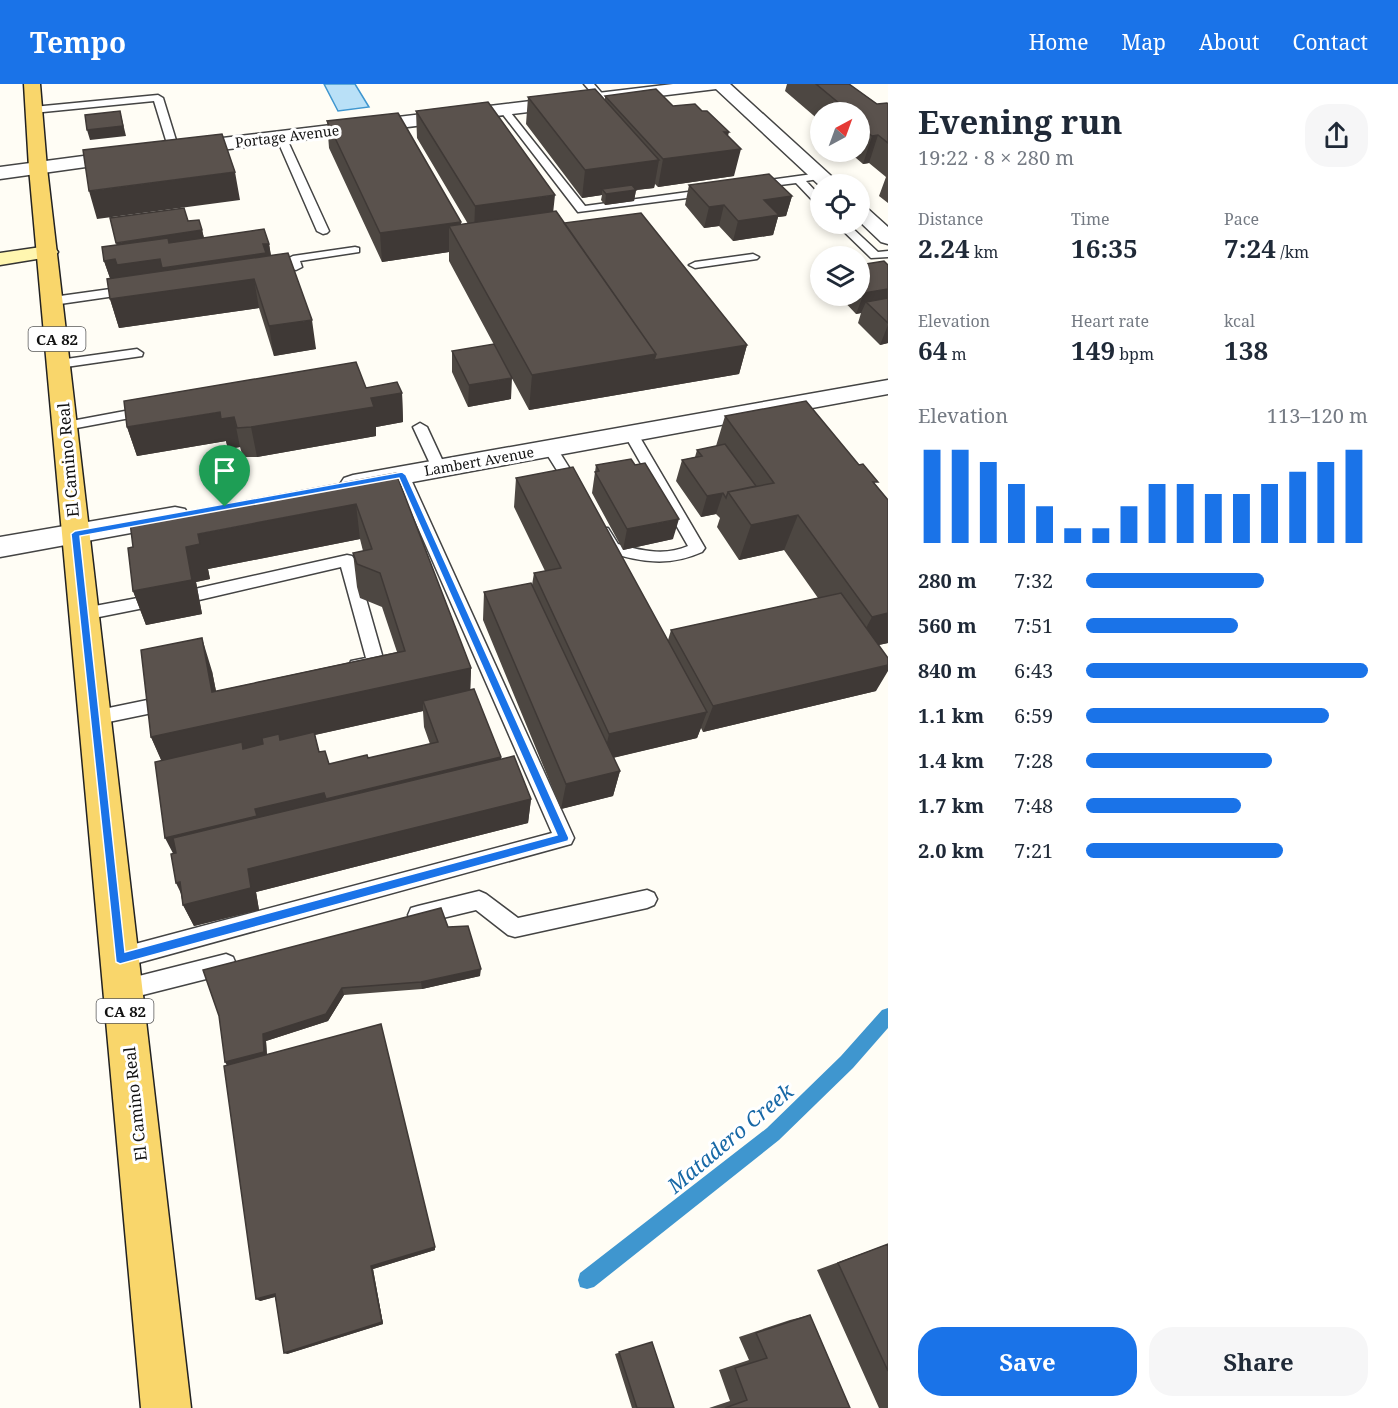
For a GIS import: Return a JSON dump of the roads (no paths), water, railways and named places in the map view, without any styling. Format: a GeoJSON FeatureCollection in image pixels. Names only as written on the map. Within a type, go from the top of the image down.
{"type":"FeatureCollection","features":[{"type":"Feature","properties":{"kind":"main road","name":"El Camino Real"},"geometry":{"type":"LineString","coordinates":[[32,84],[38,168],[66,426],[75,534],[166,1408]]}},
{"type":"Feature","properties":{"kind":"street","name":"Portage Avenue"},"geometry":{"type":"LineString","coordinates":[[0,173],[281,137],[401,129],[504,110],[715,84]]}},
{"type":"Feature","properties":{"kind":"street"},"geometry":{"type":"LineString","coordinates":[[720,84],[818,174]]}},
{"type":"Feature","properties":{"kind":"street"},"geometry":{"type":"LineString","coordinates":[[870,221],[888,238]]}},
{"type":"Feature","properties":{"kind":"street"},"geometry":{"type":"LineString","coordinates":[[0,259],[48,252]]}},
{"type":"Feature","properties":{"kind":"street","name":"Lambert Avenue"},"geometry":{"type":"LineString","coordinates":[[333,488],[631,434],[803,408],[888,387]]}},
{"type":"Feature","properties":{"kind":"street"},"geometry":{"type":"LineString","coordinates":[[0,547],[194,512]]}},
{"type":"Feature","properties":{"kind":"lane"},"geometry":{"type":"LineString","coordinates":[[589,84],[601,98]]}},
{"type":"Feature","properties":{"kind":"lane"},"geometry":{"type":"LineString","coordinates":[[33,110],[158,98],[174,150]]}},
{"type":"Feature","properties":{"kind":"lane"},"geometry":{"type":"LineString","coordinates":[[504,110],[582,210]]}},
{"type":"Feature","properties":{"kind":"lane"},"geometry":{"type":"LineString","coordinates":[[281,137],[323,231]]}},
{"type":"Feature","properties":{"kind":"lane"},"geometry":{"type":"LineString","coordinates":[[798,179],[810,191]]}},
{"type":"Feature","properties":{"kind":"lane"},"geometry":{"type":"LineString","coordinates":[[741,187],[810,179]]}},
{"type":"Feature","properties":{"kind":"lane"},"geometry":{"type":"LineString","coordinates":[[570,220],[582,210],[719,190]]}},
{"type":"Feature","properties":{"kind":"lane"},"geometry":{"type":"LineString","coordinates":[[852,234],[875,256]]}},
{"type":"Feature","properties":{"kind":"lane"},"geometry":{"type":"LineString","coordinates":[[296,267],[293,259],[355,250]]}},
{"type":"Feature","properties":{"kind":"lane"},"geometry":{"type":"LineString","coordinates":[[870,257],[888,254]]}},
{"type":"Feature","properties":{"kind":"lane"},"geometry":{"type":"LineString","coordinates":[[695,265],[753,257]]}},
{"type":"Feature","properties":{"kind":"lane"},"geometry":{"type":"LineString","coordinates":[[53,301],[148,288]]}},
{"type":"Feature","properties":{"kind":"lane"},"geometry":{"type":"LineString","coordinates":[[59,364],[137,352]]}},
{"type":"Feature","properties":{"kind":"lane"},"geometry":{"type":"LineString","coordinates":[[66,426],[141,412]]}},
{"type":"Feature","properties":{"kind":"lane"},"geometry":{"type":"LineString","coordinates":[[420,427],[439,468]]}},
{"type":"Feature","properties":{"kind":"lane"},"geometry":{"type":"LineString","coordinates":[[594,518],[613,548],[654,558],[686,554],[697,548],[631,434]]}},
{"type":"Feature","properties":{"kind":"lane"},"geometry":{"type":"LineString","coordinates":[[550,448],[582,498]]}},
{"type":"Feature","properties":{"kind":"lane"},"geometry":{"type":"LineString","coordinates":[[121,974],[564,838],[402,475]]}},
{"type":"Feature","properties":{"kind":"lane"},"geometry":{"type":"LineString","coordinates":[[199,594],[347,560],[376,662],[342,669]]}},
{"type":"Feature","properties":{"kind":"lane"},"geometry":{"type":"LineString","coordinates":[[84,614],[143,603]]}},
{"type":"Feature","properties":{"kind":"lane"},"geometry":{"type":"LineString","coordinates":[[94,718],[157,705]]}},
{"type":"Feature","properties":{"kind":"lane"},"geometry":{"type":"LineString","coordinates":[[399,920],[479,900],[515,928],[647,898]]}},
{"type":"Feature","properties":{"kind":"lane"},"geometry":{"type":"LineString","coordinates":[[121,974],[240,961]]}},
{"type":"Feature","properties":{"kind":"water"},"geometry":{"type":"Polygon","coordinates":[[[324,84],[355,84],[369,107],[338,111],[324,84]]]}},
{"type":"Feature","properties":{"kind":"waterway","name":"Matadero Creek"},"geometry":{"type":"LineString","coordinates":[[587,1280],[773,1134],[847,1062],[888,1016]]}}]}
